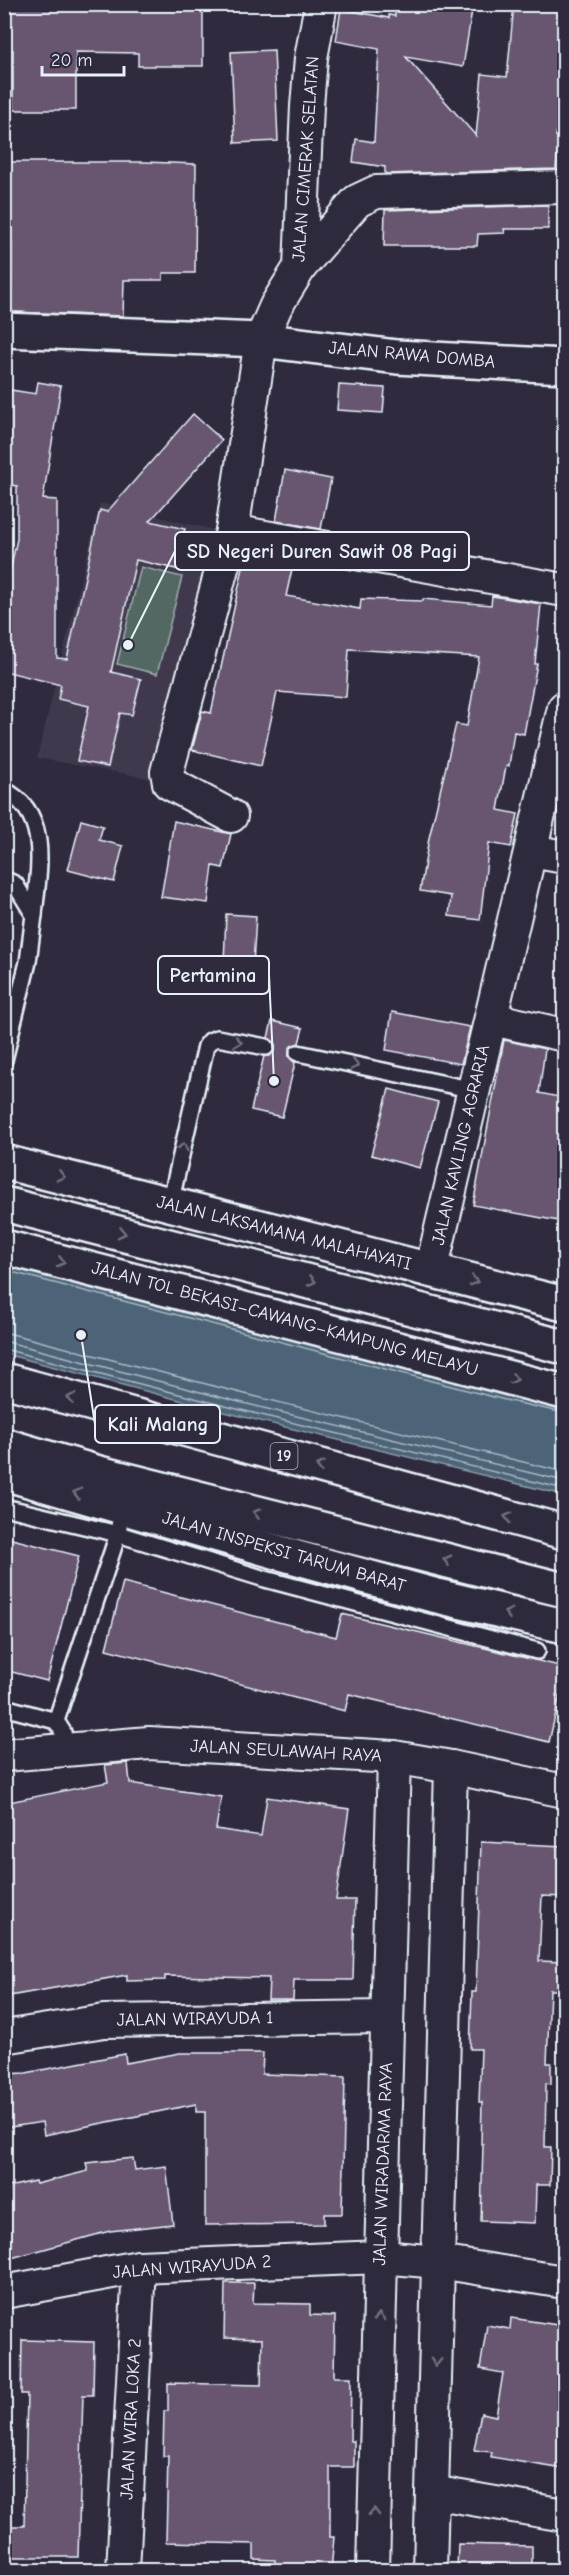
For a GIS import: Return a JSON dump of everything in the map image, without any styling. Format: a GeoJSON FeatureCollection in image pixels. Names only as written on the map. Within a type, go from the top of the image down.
{"type":"FeatureCollection","features":[{"type":"Feature","properties":{"kind":"main road","name":"JALAN RAWA DOMBA"},"geometry":{"type":"LineString","coordinates":[[4,330],[261,340],[397,357],[564,366]]}},
{"type":"Feature","properties":{"kind":"main road","name":"JALAN LAKSAMANA MALAHAYATI"},"geometry":{"type":"LineString","coordinates":[[4,1162],[564,1304]]}},
{"type":"Feature","properties":{"kind":"main road"},"geometry":{"type":"LineString","coordinates":[[4,1204],[448,1315],[564,1347]]}},
{"type":"Feature","properties":{"kind":"main road","name":"JALAN TOL BEKASI–CAWANG–KAMPUNG MELAYU"},"geometry":{"type":"LineString","coordinates":[[4,1247],[564,1392]]}},
{"type":"Feature","properties":{"kind":"main road","name":"19"},"geometry":{"type":"LineString","coordinates":[[4,1380],[564,1532]]}},
{"type":"Feature","properties":{"kind":"main road"},"geometry":{"type":"LineString","coordinates":[[4,1445],[99,1473],[564,1590]]}},
{"type":"Feature","properties":{"kind":"main road","name":"JALAN INSPEKSI TARUM BARAT"},"geometry":{"type":"LineString","coordinates":[[4,1473],[120,1520],[298,1558],[433,1595],[564,1626]]}},
{"type":"Feature","properties":{"kind":"street","name":"JALAN CIMERAK SELATAN"},"geometry":{"type":"LineString","coordinates":[[261,340],[276,306],[300,267],[307,106],[311,58],[321,4]]}},
{"type":"Feature","properties":{"kind":"street"},"geometry":{"type":"LineString","coordinates":[[300,267],[357,201],[376,192],[564,187]]}},
{"type":"Feature","properties":{"kind":"street"},"geometry":{"type":"LineString","coordinates":[[231,816],[169,783],[167,772],[232,531],[261,340]]}},
{"type":"Feature","properties":{"kind":"street"},"geometry":{"type":"LineString","coordinates":[[232,531],[564,590]]}},
{"type":"Feature","properties":{"kind":"street","name":"JALAN KAVLING AGRARIA"},"geometry":{"type":"LineString","coordinates":[[432,1271],[564,708]]}},
{"type":"Feature","properties":{"kind":"street"},"geometry":{"type":"LineString","coordinates":[[532,851],[564,857]]}},
{"type":"Feature","properties":{"kind":"street"},"geometry":{"type":"LineString","coordinates":[[492,1019],[564,1035]]}},
{"type":"Feature","properties":{"kind":"street","name":"JALAN SEULAWAH RAYA"},"geometry":{"type":"LineString","coordinates":[[4,1755],[149,1743],[394,1757],[564,1791]]}},
{"type":"Feature","properties":{"kind":"street","name":"JALAN WIRADARMA RAYA"},"geometry":{"type":"LineString","coordinates":[[373,2571],[394,1757]]}},
{"type":"Feature","properties":{"kind":"street"},"geometry":{"type":"LineString","coordinates":[[430,2571],[452,1767]]}},
{"type":"Feature","properties":{"kind":"street","name":"JALAN WIRAYUDA 1"},"geometry":{"type":"LineString","coordinates":[[4,2037],[104,2021],[387,2017]]}},
{"type":"Feature","properties":{"kind":"street","name":"JALAN WIRAYUDA 2"},"geometry":{"type":"LineString","coordinates":[[4,2292],[139,2267],[381,2257],[439,2262],[564,2282]]}},
{"type":"Feature","properties":{"kind":"street","name":"JALAN WIRA LOKA 2"},"geometry":{"type":"LineString","coordinates":[[123,2571],[139,2267]]}},
{"type":"Feature","properties":{"kind":"street"},"geometry":{"type":"LineString","coordinates":[[432,2492],[564,2515]]}},
{"type":"Feature","properties":{"kind":"lane"},"geometry":{"type":"LineString","coordinates":[[4,790],[27,807],[37,832],[39,855],[28,962],[4,1060]]}},
{"type":"Feature","properties":{"kind":"lane"},"geometry":{"type":"LineString","coordinates":[[4,879],[15,884],[34,915]]}},
{"type":"Feature","properties":{"kind":"lane"},"geometry":{"type":"LineString","coordinates":[[170,1204],[206,1046],[217,1038],[266,1047]]}},
{"type":"Feature","properties":{"kind":"lane"},"geometry":{"type":"LineString","coordinates":[[298,1053],[474,1090]]}},
{"type":"Feature","properties":{"kind":"lane"},"geometry":{"type":"LineString","coordinates":[[4,1506],[120,1520],[265,1579],[537,1651]]}},
{"type":"Feature","properties":{"kind":"lane"},"geometry":{"type":"LineString","coordinates":[[56,1721],[120,1520]]}},
{"type":"Feature","properties":{"kind":"lane"},"geometry":{"type":"LineString","coordinates":[[4,1707],[56,1721],[63,1732],[66,1751]]}},
{"type":"Feature","properties":{"kind":"shaded area"},"geometry":{"type":"Polygon","coordinates":[[[100,503],[219,531],[159,780],[37,758],[100,503]]]}},
{"type":"Feature","properties":{"kind":"green space"},"geometry":{"type":"Polygon","coordinates":[[[141,567],[182,577],[157,674],[117,664],[141,567]]]}},
{"type":"Feature","properties":{"kind":"water"},"geometry":{"type":"Polygon","coordinates":[[[4,1247],[564,1391],[564,1495],[236,1415],[5,1354],[4,1247]]]}},
{"type":"Feature","properties":{"kind":"building"},"geometry":{"type":"Polygon","coordinates":[[[203,4],[203,66],[138,66],[138,53],[76,52],[76,110],[13,110],[13,50],[4,50],[4,13],[17,6],[203,4]]]}},
{"type":"Feature","properties":{"kind":"building"},"geometry":{"type":"Polygon","coordinates":[[[395,4],[473,4],[463,67],[406,57],[476,136],[482,74],[507,77],[514,4],[564,4],[564,76],[562,76],[556,136],[559,136],[556,169],[385,174],[385,167],[353,162],[356,139],[374,142],[379,49],[336,41],[341,9],[389,18],[389,15],[395,16],[395,4]]]}},
{"type":"Feature","properties":{"kind":"building"},"geometry":{"type":"Polygon","coordinates":[[[274,50],[278,141],[235,143],[231,52],[274,50]]]}},
{"type":"Feature","properties":{"kind":"building"},"geometry":{"type":"Polygon","coordinates":[[[4,162],[196,164],[195,273],[163,273],[163,280],[124,280],[123,316],[11,312],[12,247],[11,233],[4,233],[4,162]]]}},
{"type":"Feature","properties":{"kind":"building"},"geometry":{"type":"Polygon","coordinates":[[[548,205],[548,229],[504,229],[505,233],[478,234],[477,246],[384,246],[385,210],[548,205]]]}},
{"type":"Feature","properties":{"kind":"building"},"geometry":{"type":"Polygon","coordinates":[[[38,382],[61,386],[43,499],[57,500],[57,658],[67,659],[100,510],[107,512],[193,414],[222,440],[150,521],[185,529],[176,569],[136,560],[111,672],[141,679],[132,715],[120,713],[108,767],[77,761],[89,706],[58,699],[61,685],[4,671],[4,570],[10,571],[17,539],[17,486],[4,484],[4,389],[36,394],[38,382]]]}},
{"type":"Feature","properties":{"kind":"building"},"geometry":{"type":"Polygon","coordinates":[[[339,385],[385,388],[383,413],[337,410],[339,385]]]}},
{"type":"Feature","properties":{"kind":"building"},"geometry":{"type":"Polygon","coordinates":[[[285,470],[331,479],[321,529],[276,521],[285,470]]]}},
{"type":"Feature","properties":{"kind":"building"},"geometry":{"type":"Polygon","coordinates":[[[246,554],[269,559],[269,556],[294,560],[286,596],[360,609],[361,599],[423,601],[423,599],[491,605],[492,596],[541,604],[535,664],[537,664],[524,734],[514,732],[509,766],[506,766],[498,810],[518,814],[511,847],[489,843],[480,920],[449,916],[451,896],[420,891],[429,838],[456,724],[467,726],[479,657],[349,649],[346,697],[277,692],[261,766],[192,750],[202,711],[211,713],[246,554]]]}},
{"type":"Feature","properties":{"kind":"building"},"geometry":{"type":"Polygon","coordinates":[[[81,820],[103,826],[99,840],[123,846],[114,882],[68,870],[81,820]]]}},
{"type":"Feature","properties":{"kind":"building"},"geometry":{"type":"Polygon","coordinates":[[[174,821],[231,834],[223,868],[213,866],[208,903],[161,897],[174,821]]]}},
{"type":"Feature","properties":{"kind":"building"},"geometry":{"type":"Polygon","coordinates":[[[226,914],[256,916],[253,965],[224,963],[226,914]]]}},
{"type":"Feature","properties":{"kind":"building"},"geometry":{"type":"Polygon","coordinates":[[[392,1012],[470,1027],[461,1064],[386,1050],[392,1012]]]}},
{"type":"Feature","properties":{"kind":"building"},"geometry":{"type":"Polygon","coordinates":[[[272,1021],[303,1028],[299,1043],[291,1046],[289,1050],[289,1057],[295,1063],[282,1117],[251,1110],[264,1056],[270,1056],[275,1049],[275,1043],[268,1038],[272,1021]]]}},
{"type":"Feature","properties":{"kind":"building"},"geometry":{"type":"Polygon","coordinates":[[[504,1040],[545,1049],[539,1093],[564,1098],[564,1222],[473,1205],[504,1040]]]}},
{"type":"Feature","properties":{"kind":"building"},"geometry":{"type":"Polygon","coordinates":[[[389,1089],[438,1102],[420,1168],[371,1155],[389,1089]]]}},
{"type":"Feature","properties":{"kind":"building"},"geometry":{"type":"Polygon","coordinates":[[[4,1537],[79,1556],[47,1681],[4,1670],[4,1537]]]}},
{"type":"Feature","properties":{"kind":"building"},"geometry":{"type":"Polygon","coordinates":[[[123,1582],[336,1637],[342,1614],[564,1667],[564,1678],[549,1742],[349,1694],[345,1711],[106,1649],[123,1582]]]}},
{"type":"Feature","properties":{"kind":"building"},"geometry":{"type":"Polygon","coordinates":[[[128,1763],[130,1783],[221,1797],[216,1829],[261,1836],[267,1797],[349,1809],[336,1900],[355,1900],[353,1980],[294,1980],[293,2000],[268,2000],[269,1978],[165,1976],[165,1980],[127,1981],[127,1975],[4,1997],[4,1803],[108,1782],[105,1765],[128,1763]]]}},
{"type":"Feature","properties":{"kind":"building"},"geometry":{"type":"Polygon","coordinates":[[[481,1842],[564,1846],[564,1897],[542,1896],[539,1961],[564,1962],[564,1990],[550,1990],[547,2063],[551,2063],[551,2084],[546,2083],[545,2147],[551,2147],[550,2185],[536,2185],[535,2223],[481,2221],[483,2144],[481,2144],[482,2102],[479,2102],[481,2049],[470,2049],[472,1992],[476,1992],[481,1842]]]}},
{"type":"Feature","properties":{"kind":"building"},"geometry":{"type":"Polygon","coordinates":[[[180,2053],[263,2053],[262,2074],[345,2077],[342,2214],[324,2214],[324,2224],[205,2225],[205,2112],[196,2112],[196,2104],[44,2135],[42,2122],[4,2128],[4,2074],[26,2073],[125,2054],[126,2063],[180,2053]]]}},
{"type":"Feature","properties":{"kind":"building"},"geometry":{"type":"Polygon","coordinates":[[[133,2158],[135,2170],[166,2166],[173,2224],[110,2231],[4,2260],[4,2188],[35,2181],[36,2184],[88,2171],[86,2163],[133,2158]]]}},
{"type":"Feature","properties":{"kind":"building"},"geometry":{"type":"Polygon","coordinates":[[[225,2283],[254,2283],[253,2303],[310,2304],[310,2315],[335,2316],[334,2377],[351,2377],[350,2441],[354,2441],[354,2467],[330,2467],[330,2537],[334,2537],[331,2571],[275,2571],[275,2560],[254,2559],[254,2544],[166,2542],[168,2456],[163,2456],[164,2411],[168,2411],[168,2383],[261,2385],[262,2339],[224,2338],[225,2283]]]}},
{"type":"Feature","properties":{"kind":"building"},"geometry":{"type":"Polygon","coordinates":[[[511,2318],[564,2326],[564,2469],[491,2457],[492,2452],[474,2450],[481,2413],[496,2416],[503,2373],[480,2369],[487,2325],[510,2329],[511,2318]]]}},
{"type":"Feature","properties":{"kind":"building"},"geometry":{"type":"Polygon","coordinates":[[[22,2340],[94,2342],[93,2395],[83,2395],[78,2557],[7,2557],[7,2526],[24,2526],[27,2394],[21,2394],[22,2340]]]}},
{"type":"Feature","properties":{"kind":"building"},"geometry":{"type":"Polygon","coordinates":[[[458,2544],[532,2546],[532,2571],[457,2571],[458,2544]]]}},
{"type":"Feature","properties":{"kind":"place","name":"SD Negeri Duren Sawit 08 Pagi"},"geometry":{"type":"Point","coordinates":[128,645]}},
{"type":"Feature","properties":{"kind":"place","name":"Pertamina"},"geometry":{"type":"Point","coordinates":[274,1081]}},
{"type":"Feature","properties":{"kind":"place","name":"Kali Malang"},"geometry":{"type":"Point","coordinates":[81,1335]}}]}
